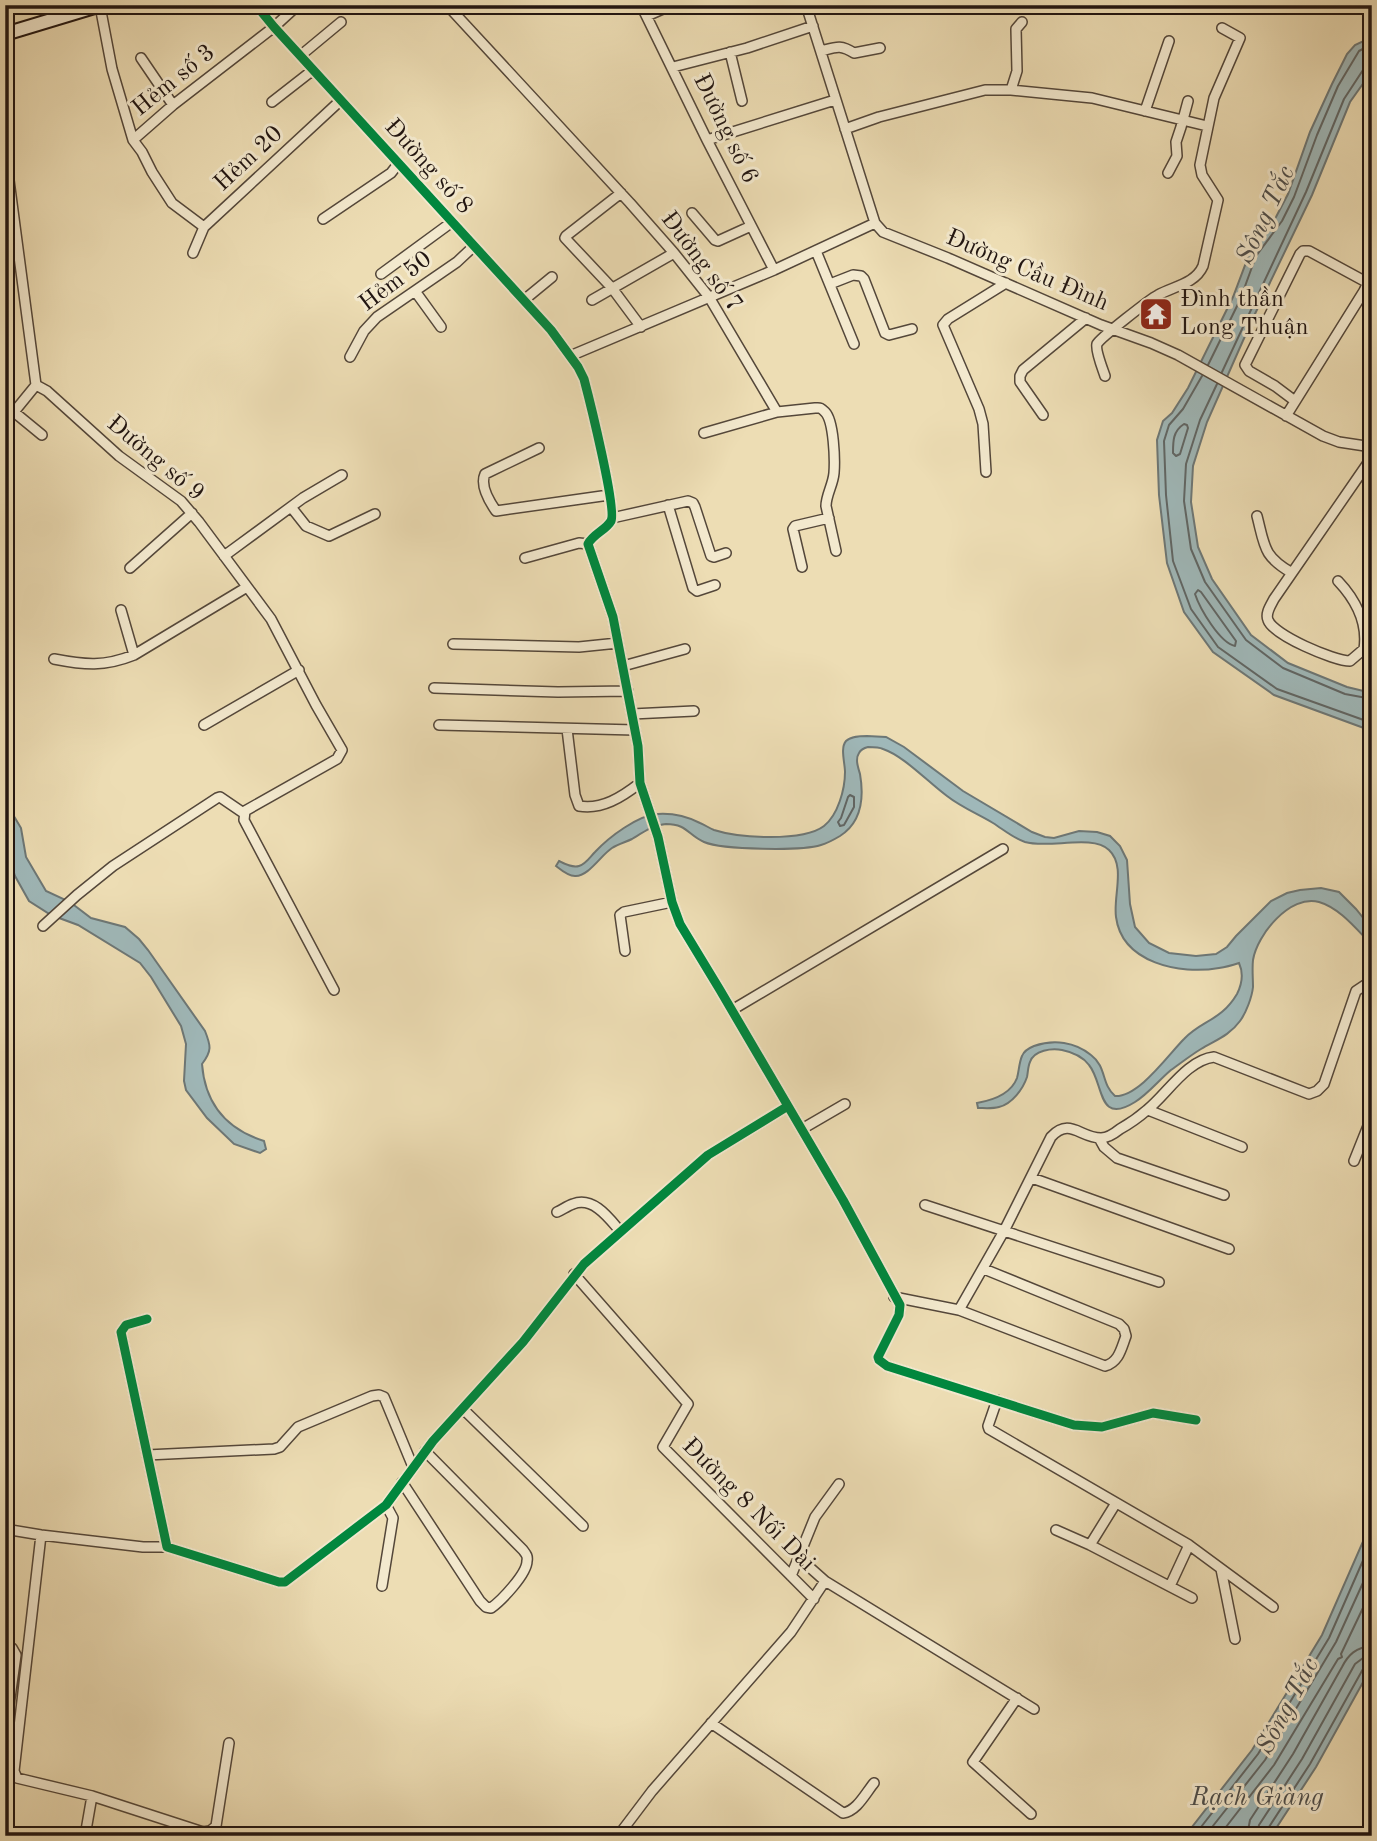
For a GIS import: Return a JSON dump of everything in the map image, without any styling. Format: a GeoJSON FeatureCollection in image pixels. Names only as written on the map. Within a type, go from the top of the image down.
{"type":"FeatureCollection","features":[{"type":"Feature","properties":{"kind":"street","name":"Đường số 8"},"geometry":{"type":"LineString","coordinates":[[256,5],[551,330],[578,367],[584,379],[604,462],[612,518]]}},
{"type":"Feature","properties":{"kind":"street","name":"Hẻm số 3"},"geometry":{"type":"LineString","coordinates":[[133,140],[298,5]]}},
{"type":"Feature","properties":{"kind":"street","name":"Đường số 7"},"geometry":{"type":"LineString","coordinates":[[447,5],[674,253],[709,297],[777,412]]}},
{"type":"Feature","properties":{"kind":"street","name":"Đường số 6"},"geometry":{"type":"LineString","coordinates":[[641,5],[774,270]]}},
{"type":"Feature","properties":{"kind":"street"},"geometry":{"type":"LineString","coordinates":[[647,16],[672,5]]}},
{"type":"Feature","properties":{"kind":"street"},"geometry":{"type":"LineString","coordinates":[[570,356],[774,270],[875,223],[806,5]]}},
{"type":"Feature","properties":{"kind":"street"},"geometry":{"type":"LineString","coordinates":[[5,34],[95,6],[133,140],[172,203],[204,227]]}},
{"type":"Feature","properties":{"kind":"street"},"geometry":{"type":"LineString","coordinates":[[300,56],[341,22]]}},
{"type":"Feature","properties":{"kind":"street"},"geometry":{"type":"LineString","coordinates":[[1011,90],[1017,71],[1016,29],[1022,22]]}},
{"type":"Feature","properties":{"kind":"street"},"geometry":{"type":"LineString","coordinates":[[673,68],[813,26]]}},
{"type":"Feature","properties":{"kind":"street"},"geometry":{"type":"LineString","coordinates":[[1105,376],[1097,345],[1112,329],[1156,296],[1194,279],[1201,270],[1218,200],[1202,175],[1200,165],[1215,96],[1240,40],[1239,36],[1222,28]]}},
{"type":"Feature","properties":{"kind":"street"},"geometry":{"type":"LineString","coordinates":[[1145,111],[1168,41]]}},
{"type":"Feature","properties":{"kind":"street"},"geometry":{"type":"LineString","coordinates":[[821,51],[844,47],[854,54],[880,48]]}},
{"type":"Feature","properties":{"kind":"street"},"geometry":{"type":"LineString","coordinates":[[730,52],[742,102]]}},
{"type":"Feature","properties":{"kind":"street"},"geometry":{"type":"LineString","coordinates":[[141,58],[173,105]]}},
{"type":"Feature","properties":{"kind":"street"},"geometry":{"type":"LineString","coordinates":[[272,102],[313,70]]}},
{"type":"Feature","properties":{"kind":"street"},"geometry":{"type":"LineString","coordinates":[[845,130],[879,117],[985,89],[1084,96],[1207,126]]}},
{"type":"Feature","properties":{"kind":"street","name":"Hẻm 20"},"geometry":{"type":"LineString","coordinates":[[193,253],[204,227],[341,100]]}},
{"type":"Feature","properties":{"kind":"street"},"geometry":{"type":"LineString","coordinates":[[707,140],[835,100]]}},
{"type":"Feature","properties":{"kind":"street"},"geometry":{"type":"LineString","coordinates":[[1168,173],[1177,156],[1176,142],[1188,101]]}},
{"type":"Feature","properties":{"kind":"street"},"geometry":{"type":"LineString","coordinates":[[5,150],[36,385],[5,419]]}},
{"type":"Feature","properties":{"kind":"street"},"geometry":{"type":"LineString","coordinates":[[323,219],[391,173],[398,164]]}},
{"type":"Feature","properties":{"kind":"street"},"geometry":{"type":"LineString","coordinates":[[1372,190],[1372,247]]}},
{"type":"Feature","properties":{"kind":"street"},"geometry":{"type":"LineString","coordinates":[[621,194],[565,238],[612,288],[641,327]]}},
{"type":"Feature","properties":{"kind":"street"},"geometry":{"type":"LineString","coordinates":[[692,213],[718,241],[751,226]]}},
{"type":"Feature","properties":{"kind":"street"},"geometry":{"type":"LineString","coordinates":[[381,274],[452,222]]}},
{"type":"Feature","properties":{"kind":"street","name":"Đường Cầu Đình"},"geometry":{"type":"LineString","coordinates":[[875,223],[883,232],[1178,355],[1331,439],[1372,447]]}},
{"type":"Feature","properties":{"kind":"street","name":"Hẻm 50"},"geometry":{"type":"LineString","coordinates":[[350,357],[364,331],[377,317],[474,246]]}},
{"type":"Feature","properties":{"kind":"street"},"geometry":{"type":"LineString","coordinates":[[816,251],[854,344]]}},
{"type":"Feature","properties":{"kind":"street"},"geometry":{"type":"LineString","coordinates":[[1286,416],[1371,277],[1309,251],[1300,254],[1245,365],[1249,371],[1295,401]]}},
{"type":"Feature","properties":{"kind":"street"},"geometry":{"type":"LineString","coordinates":[[592,300],[674,253]]}},
{"type":"Feature","properties":{"kind":"street"},"geometry":{"type":"LineString","coordinates":[[830,284],[853,275],[861,276],[885,333],[889,335],[912,329]]}},
{"type":"Feature","properties":{"kind":"street"},"geometry":{"type":"LineString","coordinates":[[524,300],[552,278]]}},
{"type":"Feature","properties":{"kind":"street"},"geometry":{"type":"LineString","coordinates":[[986,472],[983,424],[979,409],[943,325],[948,319],[1006,283]]}},
{"type":"Feature","properties":{"kind":"street"},"geometry":{"type":"LineString","coordinates":[[415,291],[441,327]]}},
{"type":"Feature","properties":{"kind":"street"},"geometry":{"type":"LineString","coordinates":[[1043,415],[1020,382],[1020,376],[1023,370],[1086,318]]}},
{"type":"Feature","properties":{"kind":"street","name":"Đường số 9"},"geometry":{"type":"LineString","coordinates":[[36,385],[47,391],[119,456],[181,501],[192,513],[271,619],[342,750],[337,759],[245,811]]}},
{"type":"Feature","properties":{"kind":"street"},"geometry":{"type":"LineString","coordinates":[[704,433],[777,412],[820,408],[826,412],[830,419],[834,475],[826,500],[836,551]]}},
{"type":"Feature","properties":{"kind":"street"},"geometry":{"type":"LineString","coordinates":[[13,412],[42,435]]}},
{"type":"Feature","properties":{"kind":"street"},"geometry":{"type":"LineString","coordinates":[[539,448],[485,474],[483,484],[496,511],[609,495]]}},
{"type":"Feature","properties":{"kind":"street"},"geometry":{"type":"LineString","coordinates":[[1338,581],[1355,603],[1362,618],[1366,638],[1364,649],[1350,661],[1334,658],[1298,643],[1267,620],[1274,599],[1372,457]]}},
{"type":"Feature","properties":{"kind":"street"},"geometry":{"type":"LineString","coordinates":[[224,556],[303,498],[342,475]]}},
{"type":"Feature","properties":{"kind":"street"},"geometry":{"type":"LineString","coordinates":[[726,554],[711,556],[693,503],[688,501],[612,518],[588,544],[613,617],[638,746],[641,788],[658,837],[672,902],[680,924],[843,1200],[900,1305],[878,1357],[887,1366],[1074,1425],[1102,1427],[1153,1413],[1196,1420]]}},
{"type":"Feature","properties":{"kind":"street"},"geometry":{"type":"LineString","coordinates":[[668,505],[693,587],[697,591],[715,585]]}},
{"type":"Feature","properties":{"kind":"street"},"geometry":{"type":"LineString","coordinates":[[292,507],[306,526],[325,536],[375,514]]}},
{"type":"Feature","properties":{"kind":"street"},"geometry":{"type":"LineString","coordinates":[[130,568],[192,513]]}},
{"type":"Feature","properties":{"kind":"street"},"geometry":{"type":"LineString","coordinates":[[1257,516],[1267,554],[1292,573]]}},
{"type":"Feature","properties":{"kind":"street"},"geometry":{"type":"LineString","coordinates":[[802,567],[793,529],[829,518]]}},
{"type":"Feature","properties":{"kind":"street"},"geometry":{"type":"LineString","coordinates":[[525,558],[579,543],[588,544]]}},
{"type":"Feature","properties":{"kind":"street"},"geometry":{"type":"LineString","coordinates":[[54,659],[84,665],[119,661],[134,655],[247,587]]}},
{"type":"Feature","properties":{"kind":"street"},"geometry":{"type":"LineString","coordinates":[[121,610],[134,655]]}},
{"type":"Feature","properties":{"kind":"street"},"geometry":{"type":"LineString","coordinates":[[453,644],[579,646],[618,643]]}},
{"type":"Feature","properties":{"kind":"street"},"geometry":{"type":"LineString","coordinates":[[623,666],[685,649]]}},
{"type":"Feature","properties":{"kind":"street"},"geometry":{"type":"LineString","coordinates":[[204,725],[299,670]]}},
{"type":"Feature","properties":{"kind":"street"},"geometry":{"type":"LineString","coordinates":[[434,688],[628,691]]}},
{"type":"Feature","properties":{"kind":"street"},"geometry":{"type":"LineString","coordinates":[[632,714],[694,710]]}},
{"type":"Feature","properties":{"kind":"street"},"geometry":{"type":"LineString","coordinates":[[439,725],[635,730]]}},
{"type":"Feature","properties":{"kind":"street"},"geometry":{"type":"LineString","coordinates":[[567,729],[576,803],[579,806],[601,805],[641,788]]}},
{"type":"Feature","properties":{"kind":"street"},"geometry":{"type":"LineString","coordinates":[[47,923],[113,866],[220,797],[242,812],[245,811],[244,820],[334,989]]}},
{"type":"Feature","properties":{"kind":"street"},"geometry":{"type":"LineString","coordinates":[[732,1010],[1003,849]]}},
{"type":"Feature","properties":{"kind":"street"},"geometry":{"type":"LineString","coordinates":[[625,951],[620,915],[672,902]]}},
{"type":"Feature","properties":{"kind":"street"},"geometry":{"type":"LineString","coordinates":[[959,1310],[984,1269],[1056,1132],[1069,1128],[1099,1138],[1114,1134],[1148,1110],[1178,1079],[1207,1058],[1214,1057],[1309,1094],[1317,1091],[1324,1084],[1356,991],[1365,985],[1372,985]]}},
{"type":"Feature","properties":{"kind":"street"},"geometry":{"type":"LineString","coordinates":[[802,1129],[845,1104]]}},
{"type":"Feature","properties":{"kind":"street"},"geometry":{"type":"LineString","coordinates":[[5,1529],[143,1547],[167,1547],[285,1582],[386,1505],[425,1451],[523,1342],[574,1274],[708,1155],[788,1106]]}},
{"type":"Feature","properties":{"kind":"street"},"geometry":{"type":"LineString","coordinates":[[1148,1110],[1242,1147]]}},
{"type":"Feature","properties":{"kind":"street"},"geometry":{"type":"LineString","coordinates":[[1354,1161],[1372,1115]]}},
{"type":"Feature","properties":{"kind":"street"},"geometry":{"type":"LineString","coordinates":[[1099,1138],[1104,1147],[1117,1158],[1224,1195]]}},
{"type":"Feature","properties":{"kind":"street"},"geometry":{"type":"LineString","coordinates":[[1032,1178],[1229,1250]]}},
{"type":"Feature","properties":{"kind":"street"},"geometry":{"type":"LineString","coordinates":[[557,1212],[574,1203],[582,1203],[601,1210],[621,1231]]}},
{"type":"Feature","properties":{"kind":"street"},"geometry":{"type":"LineString","coordinates":[[925,1205],[1159,1282]]}},
{"type":"Feature","properties":{"kind":"street"},"geometry":{"type":"LineString","coordinates":[[894,1297],[959,1310],[1105,1366],[1117,1359],[1126,1336],[1119,1324],[984,1269]]}},
{"type":"Feature","properties":{"kind":"street","name":"Đường 8 Nối Dài"},"geometry":{"type":"LineString","coordinates":[[574,1274],[688,1404],[663,1447],[814,1599]]}},
{"type":"Feature","properties":{"kind":"street"},"geometry":{"type":"LineString","coordinates":[[147,1319],[126,1325],[121,1332],[167,1547]]}},
{"type":"Feature","properties":{"kind":"street"},"geometry":{"type":"LineString","coordinates":[[147,1455],[274,1449],[280,1447],[298,1427],[379,1395],[384,1397],[413,1467]]}},
{"type":"Feature","properties":{"kind":"street"},"geometry":{"type":"LineString","coordinates":[[997,1400],[989,1429],[1189,1545],[1273,1607]]}},
{"type":"Feature","properties":{"kind":"street"},"geometry":{"type":"LineString","coordinates":[[463,1409],[583,1526]]}},
{"type":"Feature","properties":{"kind":"street"},"geometry":{"type":"LineString","coordinates":[[402,1482],[480,1601],[491,1608],[497,1604],[524,1571],[527,1558],[523,1550],[425,1451]]}},
{"type":"Feature","properties":{"kind":"street"},"geometry":{"type":"LineString","coordinates":[[791,1576],[815,1517],[838,1485]]}},
{"type":"Feature","properties":{"kind":"street"},"geometry":{"type":"LineString","coordinates":[[1090,1545],[1116,1503]]}},
{"type":"Feature","properties":{"kind":"street"},"geometry":{"type":"LineString","coordinates":[[382,1586],[393,1518],[386,1505]]}},
{"type":"Feature","properties":{"kind":"street"},"geometry":{"type":"LineString","coordinates":[[1056,1530],[1192,1598]]}},
{"type":"Feature","properties":{"kind":"street"},"geometry":{"type":"LineString","coordinates":[[41,1535],[14,1771],[17,1778],[92,1796],[203,1832],[210,1831],[216,1826],[229,1743]]}},
{"type":"Feature","properties":{"kind":"street"},"geometry":{"type":"LineString","coordinates":[[1170,1586],[1189,1545]]}},
{"type":"Feature","properties":{"kind":"street"},"geometry":{"type":"LineString","coordinates":[[798,1557],[825,1581],[1034,1709]]}},
{"type":"Feature","properties":{"kind":"street"},"geometry":{"type":"LineString","coordinates":[[1221,1569],[1236,1639]]}},
{"type":"Feature","properties":{"kind":"street"},"geometry":{"type":"LineString","coordinates":[[623,1834],[652,1791],[791,1632],[825,1581]]}},
{"type":"Feature","properties":{"kind":"street"},"geometry":{"type":"LineString","coordinates":[[5,1646],[12,1648],[16,1654],[5,1733]]}},
{"type":"Feature","properties":{"kind":"street"},"geometry":{"type":"LineString","coordinates":[[1017,1698],[973,1762],[1031,1814]]}},
{"type":"Feature","properties":{"kind":"street"},"geometry":{"type":"LineString","coordinates":[[711,1723],[843,1813],[853,1810],[874,1783]]}},
{"type":"Feature","properties":{"kind":"street"},"geometry":{"type":"LineString","coordinates":[[85,1836],[92,1796]]}},
{"type":"Feature","properties":{"kind":"water"},"geometry":{"type":"Polygon","coordinates":[[[1372,37],[1372,71],[1350,102],[1312,195],[1207,422],[1193,466],[1191,502],[1198,547],[1212,579],[1251,635],[1288,663],[1347,687],[1372,693],[1372,731],[1274,695],[1213,652],[1184,612],[1167,563],[1159,495],[1157,440],[1163,421],[1172,413],[1188,388],[1233,297],[1250,252],[1276,217],[1288,194],[1310,132],[1347,54],[1355,45],[1372,37]]]}},
{"type":"Feature","properties":{"kind":"water"},"geometry":{"type":"Polygon","coordinates":[[[886,737],[904,747],[963,791],[1032,832],[1054,838],[1079,831],[1110,836],[1120,846],[1127,860],[1130,904],[1135,927],[1149,943],[1169,953],[1196,956],[1216,954],[1227,947],[1271,901],[1287,893],[1321,888],[1339,892],[1356,909],[1372,929],[1372,945],[1348,920],[1327,905],[1308,901],[1297,904],[1286,910],[1261,939],[1253,960],[1251,995],[1236,1026],[1171,1070],[1135,1102],[1123,1108],[1114,1109],[1108,1106],[1087,1062],[1070,1052],[1053,1049],[1039,1052],[1032,1058],[1023,1086],[1008,1103],[996,1108],[978,1108],[977,1103],[996,1098],[1011,1088],[1025,1051],[1049,1043],[1071,1045],[1091,1055],[1100,1065],[1115,1096],[1134,1090],[1184,1039],[1231,1003],[1241,983],[1242,971],[1239,963],[1204,970],[1187,969],[1171,967],[1141,955],[1129,945],[1121,933],[1116,917],[1118,873],[1117,864],[1109,850],[1092,843],[1025,842],[952,800],[899,757],[878,747],[864,748],[858,755],[861,800],[853,824],[840,836],[824,844],[781,849],[728,847],[704,842],[683,828],[666,824],[614,847],[580,875],[570,875],[556,866],[559,861],[571,866],[581,865],[624,828],[650,815],[680,816],[714,830],[739,835],[770,837],[814,831],[829,821],[840,801],[845,779],[844,744],[850,738],[886,737]]]}},
{"type":"Feature","properties":{"kind":"water"},"geometry":{"type":"Polygon","coordinates":[[[5,807],[21,828],[26,857],[46,891],[70,902],[91,918],[125,927],[148,950],[205,1031],[210,1048],[202,1064],[213,1102],[228,1122],[264,1141],[266,1149],[260,1153],[234,1144],[207,1118],[186,1090],[186,1044],[181,1026],[140,963],[78,925],[51,915],[29,901],[15,876],[5,845],[5,807]]]}},
{"type":"Feature","properties":{"kind":"water","name":"Rạch Giàng"},"geometry":{"type":"Polygon","coordinates":[[[1372,1521],[1372,1666],[1316,1767],[1271,1836],[1185,1836],[1252,1750],[1322,1635],[1372,1521]]]}},
{"type":"Feature","properties":{"kind":"cycle path"},"geometry":{"type":"LineString","coordinates":[[256,5],[551,330],[584,379],[602,453],[612,513],[609,524],[588,544],[613,617],[638,746],[640,783],[658,837],[672,902],[680,924],[843,1200],[900,1305],[899,1315],[878,1357],[879,1360],[887,1366],[1074,1425],[1102,1427],[1153,1413],[1196,1420]]}},
{"type":"Feature","properties":{"kind":"cycle path"},"geometry":{"type":"LineString","coordinates":[[147,1319],[126,1325],[121,1332],[167,1547],[285,1582],[386,1505],[433,1441],[523,1342],[584,1264],[708,1155],[788,1106]]}},
{"type":"Feature","properties":{"kind":"place","name":"Đình thần Long Thuận"},"geometry":{"type":"Point","coordinates":[1156,314]}},
{"type":"Feature","properties":{"kind":"water label","name":"Sông Tắc"},"geometry":{"type":"Point","coordinates":[1266,215]}},
{"type":"Feature","properties":{"kind":"water label","name":"Sông Tắc"},"geometry":{"type":"Point","coordinates":[1288,1706]}}]}
